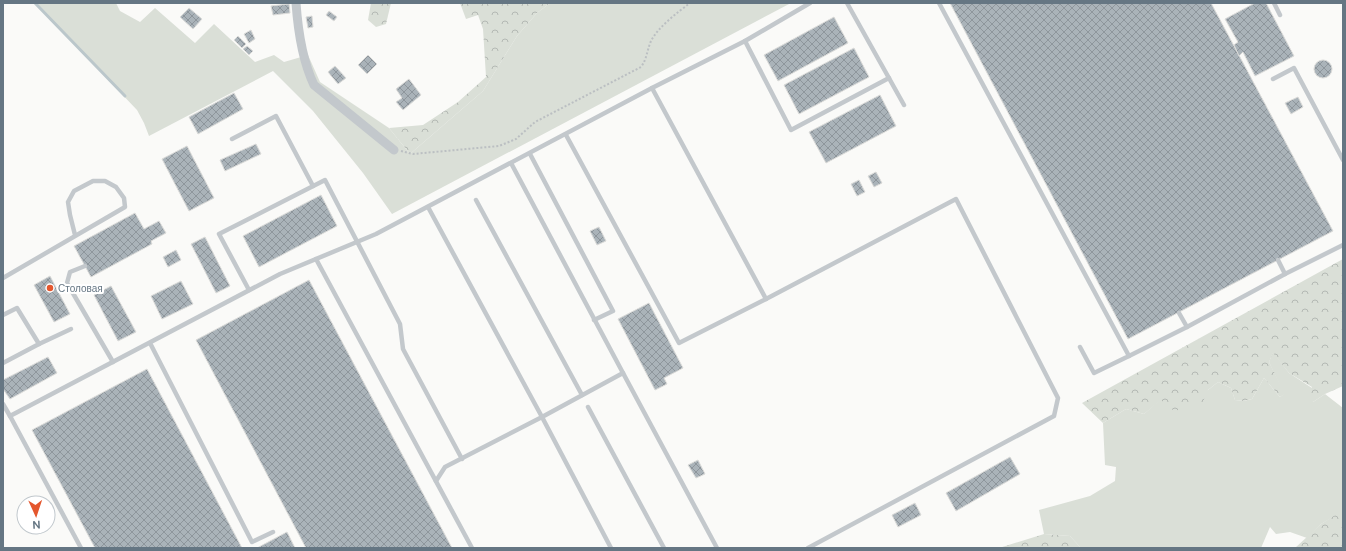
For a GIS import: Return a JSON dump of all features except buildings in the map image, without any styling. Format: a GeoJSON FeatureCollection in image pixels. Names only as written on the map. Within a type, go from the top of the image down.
{"type":"FeatureCollection","features":[{"type":"Feature","properties":{"kind":"street"},"geometry":{"type":"LineString","coordinates":[[296,3],[303,53],[314,85],[394,150]]}},
{"type":"Feature","properties":{"kind":"lane"},"geometry":{"type":"LineString","coordinates":[[10,416],[280,274],[376,234],[566,135],[652,88],[745,41],[810,3]]}},
{"type":"Feature","properties":{"kind":"lane"},"geometry":{"type":"LineString","coordinates":[[847,3],[904,106]]}},
{"type":"Feature","properties":{"kind":"lane"},"geometry":{"type":"LineString","coordinates":[[939,3],[1129,356]]}},
{"type":"Feature","properties":{"kind":"lane"},"geometry":{"type":"LineString","coordinates":[[1274,3],[1280,15]]}},
{"type":"Feature","properties":{"kind":"lane"},"geometry":{"type":"LineString","coordinates":[[745,41],[791,130],[889,78]]}},
{"type":"Feature","properties":{"kind":"lane"},"geometry":{"type":"LineString","coordinates":[[1273,79],[1294,68],[1343,160]]}},
{"type":"Feature","properties":{"kind":"lane"},"geometry":{"type":"LineString","coordinates":[[652,88],[766,299]]}},
{"type":"Feature","properties":{"kind":"lane"},"geometry":{"type":"LineString","coordinates":[[232,139],[276,116],[313,186]]}},
{"type":"Feature","properties":{"kind":"lane"},"geometry":{"type":"LineString","coordinates":[[566,135],[679,343],[956,199],[1058,398],[1054,416],[808,548]]}},
{"type":"Feature","properties":{"kind":"lane"},"geometry":{"type":"LineString","coordinates":[[530,154],[613,311],[594,320]]}},
{"type":"Feature","properties":{"kind":"lane"},"geometry":{"type":"LineString","coordinates":[[511,164],[717,548]]}},
{"type":"Feature","properties":{"kind":"lane"},"geometry":{"type":"LineString","coordinates":[[249,290],[219,234],[325,180],[400,324],[403,349],[462,459]]}},
{"type":"Feature","properties":{"kind":"lane"},"geometry":{"type":"LineString","coordinates":[[3,278],[125,207],[124,198],[116,187],[105,181],[93,181],[74,191],[68,202],[75,235]]}},
{"type":"Feature","properties":{"kind":"lane"},"geometry":{"type":"LineString","coordinates":[[476,200],[582,395]]}},
{"type":"Feature","properties":{"kind":"lane"},"geometry":{"type":"LineString","coordinates":[[428,207],[611,548]]}},
{"type":"Feature","properties":{"kind":"lane"},"geometry":{"type":"LineString","coordinates":[[1080,347],[1094,373],[1188,327],[1285,274],[1343,245]]}},
{"type":"Feature","properties":{"kind":"lane"},"geometry":{"type":"LineString","coordinates":[[316,259],[472,548]]}},
{"type":"Feature","properties":{"kind":"lane"},"geometry":{"type":"LineString","coordinates":[[1278,260],[1285,274]]}},
{"type":"Feature","properties":{"kind":"lane"},"geometry":{"type":"LineString","coordinates":[[85,266],[70,272],[67,283],[113,362]]}},
{"type":"Feature","properties":{"kind":"lane"},"geometry":{"type":"LineString","coordinates":[[3,316],[17,308],[39,344]]}},
{"type":"Feature","properties":{"kind":"lane"},"geometry":{"type":"LineString","coordinates":[[1179,313],[1188,327]]}},
{"type":"Feature","properties":{"kind":"lane"},"geometry":{"type":"LineString","coordinates":[[3,363],[71,329]]}},
{"type":"Feature","properties":{"kind":"lane"},"geometry":{"type":"LineString","coordinates":[[150,343],[252,542],[273,532]]}},
{"type":"Feature","properties":{"kind":"lane"},"geometry":{"type":"LineString","coordinates":[[436,481],[445,467],[623,373]]}},
{"type":"Feature","properties":{"kind":"lane"},"geometry":{"type":"LineString","coordinates":[[3,404],[81,548]]}},
{"type":"Feature","properties":{"kind":"lane"},"geometry":{"type":"LineString","coordinates":[[588,407],[664,548]]}},
{"type":"Feature","properties":{"kind":"path"},"geometry":{"type":"LineString","coordinates":[[394,150],[413,154],[499,146],[516,139],[535,122],[641,67],[645,61],[652,40],[670,19],[690,3]]}},
{"type":"Feature","properties":{"kind":"green space"},"geometry":{"type":"Polygon","coordinates":[[[35,3],[116,3],[120,11],[140,22],[155,8],[195,43],[214,24],[255,62],[274,55],[284,62],[308,55],[320,82],[389,128],[410,154],[483,91],[517,36],[537,13],[550,3],[791,3],[392,214],[363,173],[313,111],[273,71],[149,136],[137,110],[35,3]]]}},
{"type":"Feature","properties":{"kind":"green space"},"geometry":{"type":"Polygon","coordinates":[[[371,3],[391,3],[386,24],[376,27],[368,20],[371,3]]]}},
{"type":"Feature","properties":{"kind":"green space"},"geometry":{"type":"Polygon","coordinates":[[[460,3],[550,3],[537,13],[517,36],[483,91],[410,154],[389,128],[423,125],[458,102],[486,77],[483,29],[478,15],[466,19],[460,3]]]}},
{"type":"Feature","properties":{"kind":"green space"},"geometry":{"type":"Polygon","coordinates":[[[1343,259],[1343,386],[1325,394],[1313,402],[1308,396],[1312,387],[1289,373],[1273,353],[1269,362],[1285,394],[1280,397],[1264,378],[1252,399],[1244,401],[1235,400],[1231,388],[1218,382],[1208,390],[1202,404],[1174,411],[1161,400],[1144,414],[1126,409],[1103,423],[1082,403],[1343,259]]]}},
{"type":"Feature","properties":{"kind":"green space"},"geometry":{"type":"Polygon","coordinates":[[[1273,352],[1289,373],[1312,388],[1313,402],[1325,394],[1343,408],[1343,513],[1340,513],[1321,524],[1307,538],[1290,532],[1276,534],[1270,527],[1261,548],[1081,548],[1070,536],[1044,534],[1039,510],[1090,496],[1115,481],[1116,467],[1105,465],[1103,423],[1126,409],[1144,414],[1161,399],[1208,390],[1218,382],[1231,388],[1235,400],[1244,401],[1252,399],[1264,378],[1280,397],[1284,394],[1269,362],[1273,352]]]}},
{"type":"Feature","properties":{"kind":"green space"},"geometry":{"type":"Polygon","coordinates":[[[1340,512],[1343,513],[1343,548],[1295,548],[1321,524],[1340,512]]]}},
{"type":"Feature","properties":{"kind":"green space"},"geometry":{"type":"Polygon","coordinates":[[[1044,534],[1070,536],[1081,548],[999,548],[1044,534]]]}},
{"type":"Feature","properties":{"kind":"waterway"},"geometry":{"type":"LineString","coordinates":[[35,3],[125,96]]}},
{"type":"Feature","properties":{"kind":"place","name":"Столовая"},"geometry":{"type":"Point","coordinates":[50,288]}}]}
